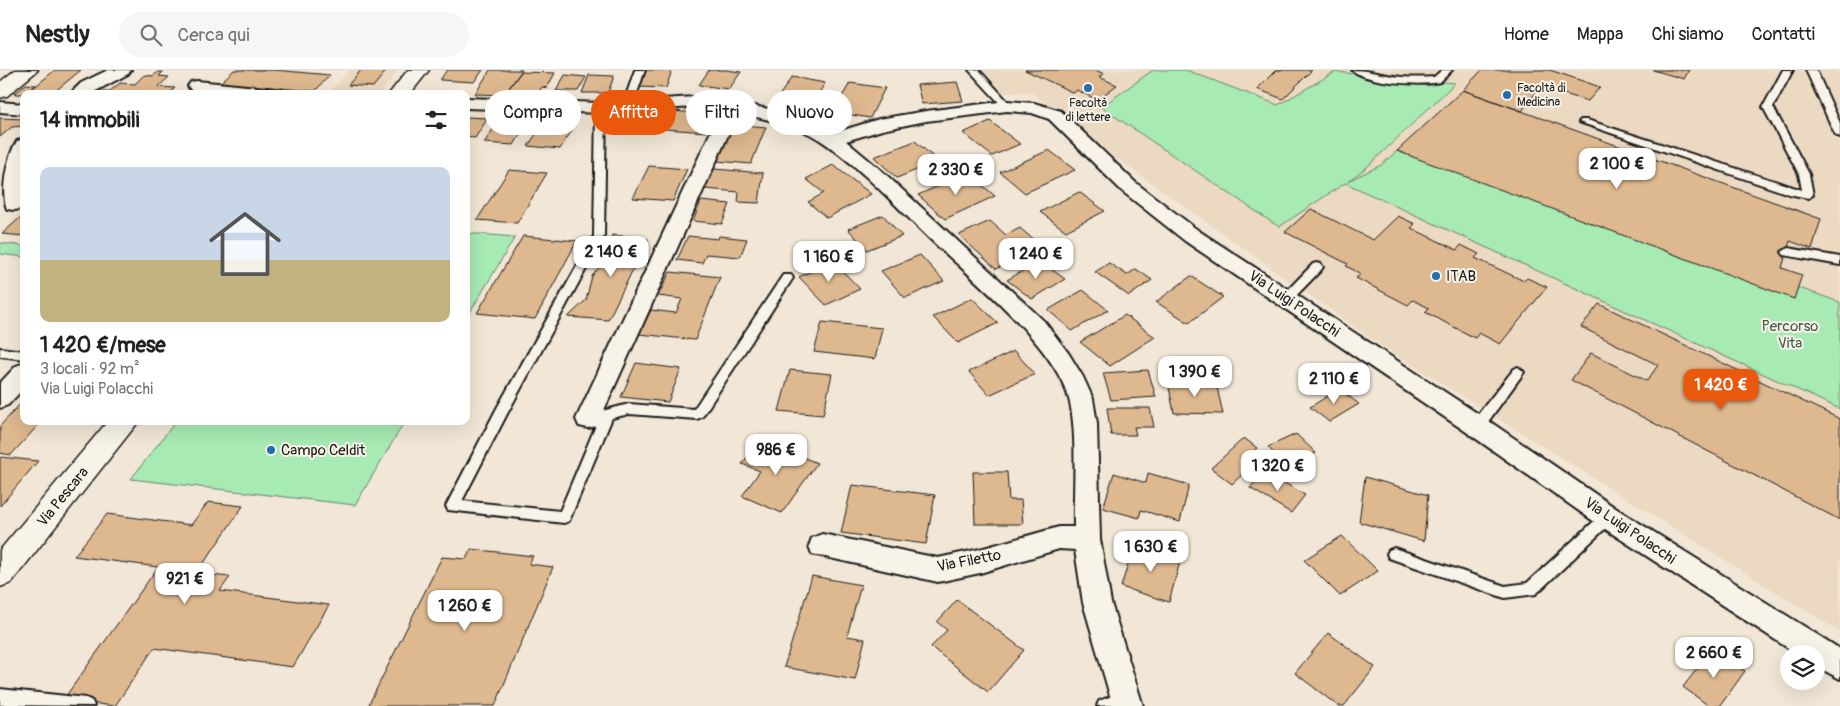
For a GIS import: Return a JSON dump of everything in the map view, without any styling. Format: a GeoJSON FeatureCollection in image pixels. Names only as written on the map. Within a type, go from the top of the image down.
{"type":"FeatureCollection","features":[{"type":"Feature","properties":{"kind":"street"},"geometry":{"type":"LineString","coordinates":[[0,92],[28,70]]}},
{"type":"Feature","properties":{"kind":"street"},"geometry":{"type":"LineString","coordinates":[[84,90],[122,70]]}},
{"type":"Feature","properties":{"kind":"street"},"geometry":{"type":"LineString","coordinates":[[193,83],[221,70]]}},
{"type":"Feature","properties":{"kind":"street"},"geometry":{"type":"LineString","coordinates":[[402,90],[419,70]]}},
{"type":"Feature","properties":{"kind":"street"},"geometry":{"type":"LineString","coordinates":[[193,83],[246,90]]}},
{"type":"Feature","properties":{"kind":"street"},"geometry":{"type":"LineString","coordinates":[[470,103],[591,108]]}},
{"type":"Feature","properties":{"kind":"street"},"geometry":{"type":"LineString","coordinates":[[0,106],[20,108]]}},
{"type":"Feature","properties":{"kind":"street","name":"Via Luigi Polacchi"},"geometry":{"type":"LineString","coordinates":[[832,139],[880,125],[1007,106],[1034,108],[1054,115],[1129,186],[1192,236],[1477,426],[1608,517],[1840,665]]}},
{"type":"Feature","properties":{"kind":"street"},"geometry":{"type":"LineString","coordinates":[[757,112],[798,122],[832,139],[875,175],[1036,327],[1061,360],[1071,377],[1080,400],[1085,423],[1087,539],[1097,603],[1119,704]]}},
{"type":"Feature","properties":{"kind":"street"},"geometry":{"type":"LineString","coordinates":[[588,419],[719,135]]}},
{"type":"Feature","properties":{"kind":"street"},"geometry":{"type":"LineString","coordinates":[[13,206],[14,178],[20,158]]}},
{"type":"Feature","properties":{"kind":"street"},"geometry":{"type":"LineString","coordinates":[[0,399],[20,376]]}},
{"type":"Feature","properties":{"kind":"street","name":"Via Pescara"},"geometry":{"type":"LineString","coordinates":[[0,573],[122,425]]}},
{"type":"Feature","properties":{"kind":"street","name":"Via Filetto"},"geometry":{"type":"LineString","coordinates":[[822,546],[938,570],[980,561],[1058,538],[1087,539]]}},
{"type":"Feature","properties":{"kind":"lane"},"geometry":{"type":"LineString","coordinates":[[633,90],[640,70]]}},
{"type":"Feature","properties":{"kind":"lane"},"geometry":{"type":"LineString","coordinates":[[974,70],[1007,106]]}},
{"type":"Feature","properties":{"kind":"lane"},"geometry":{"type":"LineString","coordinates":[[1357,70],[1378,78],[1407,82],[1437,80],[1447,70]]}},
{"type":"Feature","properties":{"kind":"lane"},"geometry":{"type":"LineString","coordinates":[[1584,122],[1793,192],[1808,195],[1804,174],[1768,107],[1788,70]]}},
{"type":"Feature","properties":{"kind":"lane"},"geometry":{"type":"LineString","coordinates":[[1811,70],[1840,134]]}},
{"type":"Feature","properties":{"kind":"lane"},"geometry":{"type":"LineString","coordinates":[[601,135],[599,236],[502,411],[453,506],[564,517],[608,414],[629,408],[697,414],[787,278]]}},
{"type":"Feature","properties":{"kind":"lane"},"geometry":{"type":"LineString","coordinates":[[1788,252],[1840,261]]}},
{"type":"Feature","properties":{"kind":"lane"},"geometry":{"type":"LineString","coordinates":[[1286,299],[1317,267]]}},
{"type":"Feature","properties":{"kind":"lane"},"geometry":{"type":"LineString","coordinates":[[0,352],[20,354]]}},
{"type":"Feature","properties":{"kind":"lane"},"geometry":{"type":"LineString","coordinates":[[1477,426],[1518,372]]}},
{"type":"Feature","properties":{"kind":"lane"},"geometry":{"type":"LineString","coordinates":[[1394,554],[1505,592],[1531,589],[1608,517]]}},
{"type":"Feature","properties":{"kind":"lane"},"geometry":{"type":"LineString","coordinates":[[0,696],[86,706]]}},
{"type":"Feature","properties":{"kind":"shaded area"},"geometry":{"type":"Polygon","coordinates":[[[350,70],[399,70],[383,90],[331,90],[350,70]]]}},
{"type":"Feature","properties":{"kind":"shaded area"},"geometry":{"type":"Polygon","coordinates":[[[980,70],[1836,70],[1840,75],[1840,632],[1377,343],[1109,153],[1031,92],[1000,93],[980,70]]]}},
{"type":"Feature","properties":{"kind":"green space","name":"Percorso Vita"},"geometry":{"type":"Polygon","coordinates":[[[1153,70],[1186,70],[1278,105],[1335,72],[1455,83],[1366,168],[1348,181],[1381,165],[1397,151],[1840,302],[1840,409],[1345,183],[1279,227],[1101,107],[1153,70]]]}},
{"type":"Feature","properties":{"kind":"green space"},"geometry":{"type":"Polygon","coordinates":[[[470,233],[515,237],[470,312],[470,233]]]}},
{"type":"Feature","properties":{"kind":"green space"},"geometry":{"type":"Polygon","coordinates":[[[0,243],[20,246],[20,256],[0,254],[0,243]]]}},
{"type":"Feature","properties":{"kind":"green space","name":"Campo Celdit"},"geometry":{"type":"Polygon","coordinates":[[[173,425],[403,425],[355,505],[131,479],[173,425]]]}},
{"type":"Feature","properties":{"kind":"building"},"geometry":{"type":"Polygon","coordinates":[[[55,70],[81,70],[57,90],[31,90],[55,70]]]}},
{"type":"Feature","properties":{"kind":"building"},"geometry":{"type":"Polygon","coordinates":[[[234,70],[274,70],[330,75],[316,90],[220,83],[234,70]]]}},
{"type":"Feature","properties":{"kind":"building"},"geometry":{"type":"Polygon","coordinates":[[[361,70],[386,71],[373,87],[348,85],[361,70]]]}},
{"type":"Feature","properties":{"kind":"building"},"geometry":{"type":"Polygon","coordinates":[[[447,70],[483,70],[474,82],[440,80],[447,70]]]}},
{"type":"Feature","properties":{"kind":"building"},"geometry":{"type":"Polygon","coordinates":[[[490,70],[522,70],[508,90],[485,90],[485,94],[475,94],[490,70]]]}},
{"type":"Feature","properties":{"kind":"building"},"geometry":{"type":"Polygon","coordinates":[[[645,70],[672,70],[666,88],[639,87],[645,70]]]}},
{"type":"Feature","properties":{"kind":"building"},"geometry":{"type":"Polygon","coordinates":[[[709,70],[741,72],[729,89],[699,85],[709,70]]]}},
{"type":"Feature","properties":{"kind":"building","name":"Facoltà di lettere"},"geometry":{"type":"Polygon","coordinates":[[[1025,70],[1095,70],[1104,74],[1099,77],[1117,85],[1097,100],[1077,90],[1074,93],[1025,70]]]}},
{"type":"Feature","properties":{"kind":"building"},"geometry":{"type":"Polygon","coordinates":[[[1276,70],[1312,70],[1283,99],[1257,89],[1276,70]]]}},
{"type":"Feature","properties":{"kind":"building","name":"Facoltà di Medicina"},"geometry":{"type":"Polygon","coordinates":[[[1482,70],[1550,70],[1600,87],[1588,101],[1540,87],[1522,111],[1463,90],[1482,70]]]}},
{"type":"Feature","properties":{"kind":"building"},"geometry":{"type":"Polygon","coordinates":[[[1653,70],[1689,70],[1684,79],[1653,70]]]}},
{"type":"Feature","properties":{"kind":"building"},"geometry":{"type":"Polygon","coordinates":[[[158,72],[163,72],[159,76],[169,77],[158,87],[175,88],[173,90],[111,90],[120,83],[135,84],[144,75],[153,76],[158,72]]]}},
{"type":"Feature","properties":{"kind":"building"},"geometry":{"type":"Polygon","coordinates":[[[521,72],[555,73],[547,88],[542,87],[540,90],[508,90],[521,72]]]}},
{"type":"Feature","properties":{"kind":"building"},"geometry":{"type":"Polygon","coordinates":[[[565,75],[586,77],[579,90],[557,90],[565,75]]]}},
{"type":"Feature","properties":{"kind":"building"},"geometry":{"type":"Polygon","coordinates":[[[589,75],[614,76],[609,90],[591,90],[591,93],[582,93],[589,75]]]}},
{"type":"Feature","properties":{"kind":"building"},"geometry":{"type":"Polygon","coordinates":[[[792,77],[825,83],[821,90],[783,90],[792,77]]]}},
{"type":"Feature","properties":{"kind":"building"},"geometry":{"type":"Polygon","coordinates":[[[957,82],[963,101],[922,104],[917,85],[957,82]]]}},
{"type":"Feature","properties":{"kind":"building"},"geometry":{"type":"Polygon","coordinates":[[[850,83],[885,88],[870,118],[852,115],[852,90],[846,90],[850,83]]]}},
{"type":"Feature","properties":{"kind":"building"},"geometry":{"type":"Polygon","coordinates":[[[26,84],[36,85],[29,90],[20,90],[20,94],[14,94],[26,84]]]}},
{"type":"Feature","properties":{"kind":"building"},"geometry":{"type":"Polygon","coordinates":[[[1463,90],[1821,219],[1812,249],[1790,241],[1782,268],[1802,275],[1794,299],[1397,151],[1463,90]]]}},
{"type":"Feature","properties":{"kind":"building"},"geometry":{"type":"Polygon","coordinates":[[[676,111],[686,112],[686,130],[676,130],[676,111]]]}},
{"type":"Feature","properties":{"kind":"building"},"geometry":{"type":"Polygon","coordinates":[[[470,117],[485,118],[485,123],[475,138],[470,137],[470,117]]]}},
{"type":"Feature","properties":{"kind":"building"},"geometry":{"type":"Polygon","coordinates":[[[0,118],[20,119],[20,126],[12,127],[0,137],[0,118]]]}},
{"type":"Feature","properties":{"kind":"building"},"geometry":{"type":"Polygon","coordinates":[[[990,121],[1020,144],[992,156],[963,133],[990,121]]]}},
{"type":"Feature","properties":{"kind":"building"},"geometry":{"type":"Polygon","coordinates":[[[757,126],[766,127],[751,164],[717,161],[728,135],[757,135],[757,126]]]}},
{"type":"Feature","properties":{"kind":"building"},"geometry":{"type":"Polygon","coordinates":[[[489,135],[520,135],[514,145],[484,143],[489,135]]]}},
{"type":"Feature","properties":{"kind":"building"},"geometry":{"type":"Polygon","coordinates":[[[535,135],[569,135],[560,149],[528,146],[535,135]]]}},
{"type":"Feature","properties":{"kind":"building"},"geometry":{"type":"Polygon","coordinates":[[[915,141],[938,161],[897,178],[874,157],[915,141]]]}},
{"type":"Feature","properties":{"kind":"building"},"geometry":{"type":"Polygon","coordinates":[[[1049,150],[1075,170],[1025,193],[1000,172],[1049,150]]]}},
{"type":"Feature","properties":{"kind":"building"},"geometry":{"type":"Polygon","coordinates":[[[833,165],[871,194],[827,218],[808,202],[824,193],[806,179],[833,165]]]}},
{"type":"Feature","properties":{"kind":"building"},"geometry":{"type":"Polygon","coordinates":[[[649,166],[687,169],[673,201],[633,198],[649,166]]]}},
{"type":"Feature","properties":{"kind":"building"},"geometry":{"type":"Polygon","coordinates":[[[714,169],[763,173],[759,203],[738,202],[739,192],[705,189],[714,169]]]}},
{"type":"Feature","properties":{"kind":"building"},"geometry":{"type":"Polygon","coordinates":[[[509,170],[547,173],[517,223],[477,220],[509,170]]]}},
{"type":"Feature","properties":{"kind":"building"},"geometry":{"type":"Polygon","coordinates":[[[968,173],[995,196],[945,219],[918,195],[968,173]]]}},
{"type":"Feature","properties":{"kind":"building"},"geometry":{"type":"Polygon","coordinates":[[[1079,192],[1105,211],[1066,231],[1040,212],[1079,192]]]}},
{"type":"Feature","properties":{"kind":"building"},"geometry":{"type":"Polygon","coordinates":[[[701,201],[730,204],[722,224],[693,221],[701,201]]]}},
{"type":"Feature","properties":{"kind":"building","name":"ITAB"},"geometry":{"type":"Polygon","coordinates":[[[1311,209],[1373,240],[1398,216],[1415,224],[1411,228],[1457,250],[1461,245],[1479,254],[1475,258],[1524,281],[1527,278],[1547,287],[1500,344],[1479,333],[1475,338],[1425,312],[1429,308],[1413,300],[1408,305],[1356,278],[1361,274],[1346,266],[1348,264],[1285,232],[1311,209]]]}},
{"type":"Feature","properties":{"kind":"building"},"geometry":{"type":"Polygon","coordinates":[[[883,215],[902,236],[867,250],[848,229],[883,215]]]}},
{"type":"Feature","properties":{"kind":"building"},"geometry":{"type":"Polygon","coordinates":[[[20,218],[20,236],[2,234],[20,218]]]}},
{"type":"Feature","properties":{"kind":"building"},"geometry":{"type":"Polygon","coordinates":[[[990,221],[1006,235],[1020,228],[1042,247],[996,269],[959,235],[990,221]]]}},
{"type":"Feature","properties":{"kind":"building"},"geometry":{"type":"Polygon","coordinates":[[[612,235],[648,239],[608,320],[568,317],[586,300],[592,276],[609,256],[612,235]]]}},
{"type":"Feature","properties":{"kind":"building"},"geometry":{"type":"Polygon","coordinates":[[[523,236],[577,241],[535,319],[477,313],[523,236]]]}},
{"type":"Feature","properties":{"kind":"building"},"geometry":{"type":"Polygon","coordinates":[[[688,236],[718,239],[719,236],[747,239],[740,257],[706,254],[702,263],[677,260],[688,236]]]}},
{"type":"Feature","properties":{"kind":"building"},"geometry":{"type":"Polygon","coordinates":[[[920,255],[944,281],[905,298],[881,271],[920,255]]]}},
{"type":"Feature","properties":{"kind":"building"},"geometry":{"type":"Polygon","coordinates":[[[833,261],[860,289],[826,305],[799,277],[833,261]]]}},
{"type":"Feature","properties":{"kind":"building"},"geometry":{"type":"Polygon","coordinates":[[[1040,261],[1065,279],[1032,299],[1007,280],[1040,261]]]}},
{"type":"Feature","properties":{"kind":"building"},"geometry":{"type":"Polygon","coordinates":[[[1109,263],[1127,275],[1136,269],[1152,280],[1129,296],[1095,272],[1109,263]]]}},
{"type":"Feature","properties":{"kind":"building"},"geometry":{"type":"Polygon","coordinates":[[[670,272],[720,277],[695,340],[639,334],[651,310],[676,313],[682,299],[658,296],[670,272]]]}},
{"type":"Feature","properties":{"kind":"building"},"geometry":{"type":"Polygon","coordinates":[[[1191,276],[1223,297],[1189,323],[1156,302],[1191,276]]]}},
{"type":"Feature","properties":{"kind":"building"},"geometry":{"type":"Polygon","coordinates":[[[1083,290],[1108,310],[1072,331],[1048,310],[1083,290]]]}},
{"type":"Feature","properties":{"kind":"building"},"geometry":{"type":"Polygon","coordinates":[[[972,298],[998,323],[958,343],[933,317],[972,298]]]}},
{"type":"Feature","properties":{"kind":"building"},"geometry":{"type":"Polygon","coordinates":[[[1599,304],[1840,419],[1840,520],[1571,380],[1591,353],[1647,381],[1658,365],[1581,327],[1599,304]]]}},
{"type":"Feature","properties":{"kind":"building"},"geometry":{"type":"Polygon","coordinates":[[[1125,315],[1155,337],[1110,366],[1080,342],[1125,315]]]}},
{"type":"Feature","properties":{"kind":"building"},"geometry":{"type":"Polygon","coordinates":[[[822,322],[882,328],[875,359],[814,352],[822,322]]]}},
{"type":"Feature","properties":{"kind":"building"},"geometry":{"type":"Polygon","coordinates":[[[1014,351],[1035,374],[989,395],[969,372],[1014,351]]]}},
{"type":"Feature","properties":{"kind":"building"},"geometry":{"type":"Polygon","coordinates":[[[636,363],[681,369],[668,402],[621,397],[636,363]]]}},
{"type":"Feature","properties":{"kind":"building"},"geometry":{"type":"Polygon","coordinates":[[[790,370],[832,374],[823,415],[779,411],[790,370]]]}},
{"type":"Feature","properties":{"kind":"building"},"geometry":{"type":"Polygon","coordinates":[[[1148,370],[1156,397],[1111,400],[1103,373],[1148,370]]]}},
{"type":"Feature","properties":{"kind":"building"},"geometry":{"type":"Polygon","coordinates":[[[1168,382],[1216,383],[1223,414],[1174,413],[1168,382]]]}},
{"type":"Feature","properties":{"kind":"building"},"geometry":{"type":"Polygon","coordinates":[[[1339,389],[1359,404],[1329,422],[1310,407],[1339,389]]]}},
{"type":"Feature","properties":{"kind":"building"},"geometry":{"type":"Polygon","coordinates":[[[20,404],[20,425],[38,425],[11,455],[0,453],[0,426],[20,404]]]}},
{"type":"Feature","properties":{"kind":"building"},"geometry":{"type":"Polygon","coordinates":[[[1107,408],[1150,408],[1154,427],[1134,427],[1136,435],[1111,435],[1107,408]]]}},
{"type":"Feature","properties":{"kind":"building"},"geometry":{"type":"Polygon","coordinates":[[[1296,434],[1316,453],[1287,467],[1268,447],[1296,434]]]}},
{"type":"Feature","properties":{"kind":"building"},"geometry":{"type":"Polygon","coordinates":[[[1244,438],[1257,448],[1252,453],[1260,458],[1232,484],[1211,468],[1244,438]]]}},
{"type":"Feature","properties":{"kind":"building"},"geometry":{"type":"Polygon","coordinates":[[[760,440],[817,463],[782,513],[742,496],[760,471],[742,464],[760,440]]]}},
{"type":"Feature","properties":{"kind":"building"},"geometry":{"type":"Polygon","coordinates":[[[0,458],[38,461],[0,506],[0,458]]]}},
{"type":"Feature","properties":{"kind":"building"},"geometry":{"type":"Polygon","coordinates":[[[1264,471],[1305,495],[1291,513],[1250,488],[1264,471]]]}},
{"type":"Feature","properties":{"kind":"building"},"geometry":{"type":"Polygon","coordinates":[[[973,472],[1007,472],[1009,500],[1021,500],[1023,524],[975,524],[973,472]]]}},
{"type":"Feature","properties":{"kind":"building"},"geometry":{"type":"Polygon","coordinates":[[[1114,473],[1146,483],[1148,473],[1189,485],[1180,522],[1141,510],[1139,518],[1103,508],[1114,473]]]}},
{"type":"Feature","properties":{"kind":"building"},"geometry":{"type":"Polygon","coordinates":[[[1365,477],[1428,495],[1424,541],[1359,522],[1365,477]]]}},
{"type":"Feature","properties":{"kind":"building"},"geometry":{"type":"Polygon","coordinates":[[[852,485],[935,495],[926,544],[841,533],[852,485]]]}},
{"type":"Feature","properties":{"kind":"building"},"geometry":{"type":"Polygon","coordinates":[[[208,502],[243,506],[190,583],[204,585],[211,575],[230,577],[220,591],[329,605],[293,667],[154,648],[115,706],[63,700],[158,567],[74,556],[107,514],[191,525],[208,502]]]}},
{"type":"Feature","properties":{"kind":"building"},"geometry":{"type":"Polygon","coordinates":[[[1342,536],[1378,571],[1340,596],[1304,560],[1342,536]]]}},
{"type":"Feature","properties":{"kind":"building"},"geometry":{"type":"Polygon","coordinates":[[[1134,544],[1181,558],[1169,602],[1121,587],[1134,544]]]}},
{"type":"Feature","properties":{"kind":"building"},"geometry":{"type":"Polygon","coordinates":[[[471,549],[533,556],[529,564],[553,567],[495,706],[368,706],[442,557],[466,559],[471,549]]]}},
{"type":"Feature","properties":{"kind":"building"},"geometry":{"type":"Polygon","coordinates":[[[812,576],[861,585],[847,636],[865,639],[855,680],[784,667],[812,576]]]}},
{"type":"Feature","properties":{"kind":"building"},"geometry":{"type":"Polygon","coordinates":[[[957,600],[1024,650],[988,692],[931,647],[947,630],[937,622],[957,600]]]}},
{"type":"Feature","properties":{"kind":"building"},"geometry":{"type":"Polygon","coordinates":[[[1328,633],[1375,667],[1344,706],[1338,706],[1295,673],[1328,633]]]}},
{"type":"Feature","properties":{"kind":"building"},"geometry":{"type":"Polygon","coordinates":[[[1712,649],[1745,671],[1720,706],[1709,706],[1683,687],[1712,649]]]}},
{"type":"Feature","properties":{"kind":"place","name":"Facoltà di lettere"},"geometry":{"type":"Point","coordinates":[1088,88]}},
{"type":"Feature","properties":{"kind":"place","name":"Facoltà di Medicina"},"geometry":{"type":"Point","coordinates":[1507,95]}},
{"type":"Feature","properties":{"kind":"place","name":"ITAB"},"geometry":{"type":"Point","coordinates":[1436,276]}},
{"type":"Feature","properties":{"kind":"place","name":"Campo Celdit"},"geometry":{"type":"Point","coordinates":[271,450]}}]}
